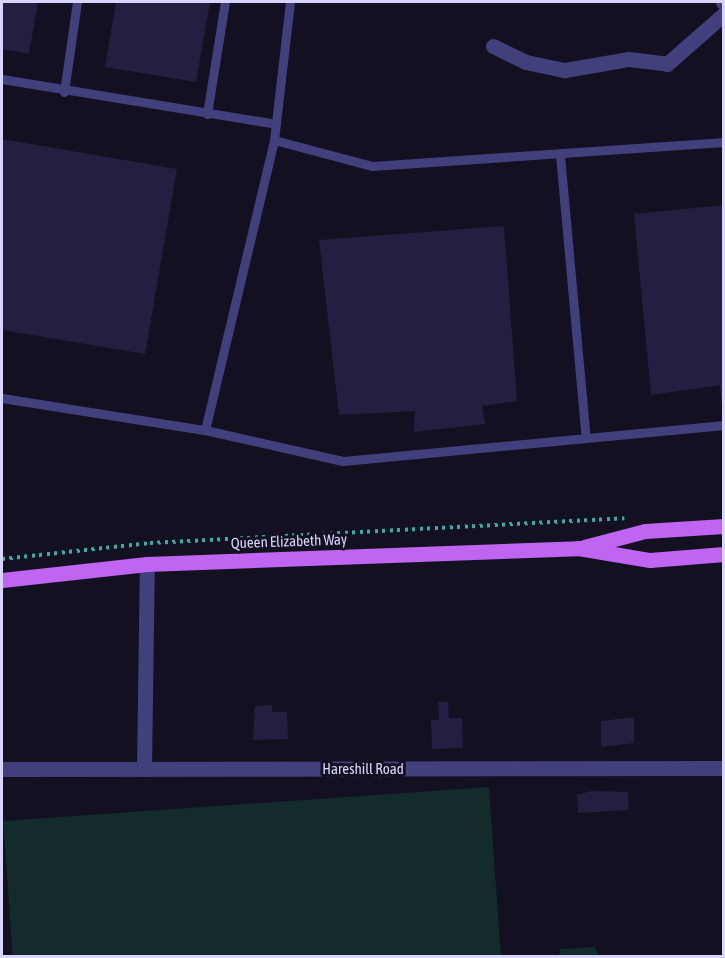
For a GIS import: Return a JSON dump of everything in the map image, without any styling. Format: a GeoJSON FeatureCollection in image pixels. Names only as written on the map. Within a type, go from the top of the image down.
{"type":"FeatureCollection","features":[{"type":"Feature","properties":{"kind":"main road","name":"Queen Elizabeth Way"},"geometry":{"type":"LineString","coordinates":[[578,548],[645,531],[723,526]]}},
{"type":"Feature","properties":{"kind":"main road","name":"Queen Elizabeth Way"},"geometry":{"type":"LineString","coordinates":[[2,580],[147,564],[578,548],[650,560],[723,554]]}},
{"type":"Feature","properties":{"kind":"street"},"geometry":{"type":"LineString","coordinates":[[493,46],[526,62],[565,70],[629,59],[667,64],[723,14]]}},
{"type":"Feature","properties":{"kind":"street"},"geometry":{"type":"LineString","coordinates":[[144,769],[147,564]]}},
{"type":"Feature","properties":{"kind":"street","name":"Hareshill Road"},"geometry":{"type":"LineString","coordinates":[[2,769],[723,768]]}},
{"type":"Feature","properties":{"kind":"lane"},"geometry":{"type":"LineString","coordinates":[[64,92],[77,2]]}},
{"type":"Feature","properties":{"kind":"lane"},"geometry":{"type":"LineString","coordinates":[[207,114],[225,2]]}},
{"type":"Feature","properties":{"kind":"lane"},"geometry":{"type":"LineString","coordinates":[[205,430],[274,140],[290,2]]}},
{"type":"Feature","properties":{"kind":"lane"},"geometry":{"type":"LineString","coordinates":[[2,79],[64,92],[276,124]]}},
{"type":"Feature","properties":{"kind":"lane"},"geometry":{"type":"LineString","coordinates":[[274,140],[372,166],[723,142]]}},
{"type":"Feature","properties":{"kind":"lane"},"geometry":{"type":"LineString","coordinates":[[560,154],[586,438]]}},
{"type":"Feature","properties":{"kind":"lane"},"geometry":{"type":"LineString","coordinates":[[2,398],[205,430],[343,461],[723,425]]}},
{"type":"Feature","properties":{"kind":"path"},"geometry":{"type":"LineString","coordinates":[[2,559],[150,543],[572,524],[637,516]]}},
{"type":"Feature","properties":{"kind":"green space"},"geometry":{"type":"Polygon","coordinates":[[[489,787],[501,956],[13,956],[3,821],[489,787]]]}},
{"type":"Feature","properties":{"kind":"green space"},"geometry":{"type":"Polygon","coordinates":[[[595,947],[599,956],[559,956],[560,949],[595,947]]]}},
{"type":"Feature","properties":{"kind":"building"},"geometry":{"type":"Polygon","coordinates":[[[2,2],[38,2],[29,54],[2,49],[2,2]]]}},
{"type":"Feature","properties":{"kind":"building"},"geometry":{"type":"Polygon","coordinates":[[[116,2],[210,2],[196,82],[105,67],[116,2]]]}},
{"type":"Feature","properties":{"kind":"building"},"geometry":{"type":"Polygon","coordinates":[[[2,139],[177,169],[145,354],[2,330],[2,139]]]}},
{"type":"Feature","properties":{"kind":"building"},"geometry":{"type":"Polygon","coordinates":[[[724,205],[724,410],[722,410],[720,385],[651,395],[634,214],[724,205]]]}},
{"type":"Feature","properties":{"kind":"building"},"geometry":{"type":"Polygon","coordinates":[[[504,226],[517,401],[482,406],[485,424],[414,432],[415,411],[339,415],[319,240],[504,226]]]}},
{"type":"Feature","properties":{"kind":"building"},"geometry":{"type":"Polygon","coordinates":[[[438,702],[448,702],[449,718],[462,718],[463,748],[432,749],[431,720],[439,720],[438,702]]]}},
{"type":"Feature","properties":{"kind":"building"},"geometry":{"type":"Polygon","coordinates":[[[272,705],[272,712],[287,712],[288,739],[253,740],[255,706],[272,705]]]}},
{"type":"Feature","properties":{"kind":"building"},"geometry":{"type":"Polygon","coordinates":[[[634,717],[634,743],[601,747],[601,721],[634,717]]]}},
{"type":"Feature","properties":{"kind":"building"},"geometry":{"type":"Polygon","coordinates":[[[591,791],[628,792],[629,810],[578,813],[577,795],[591,791]]]}}]}
